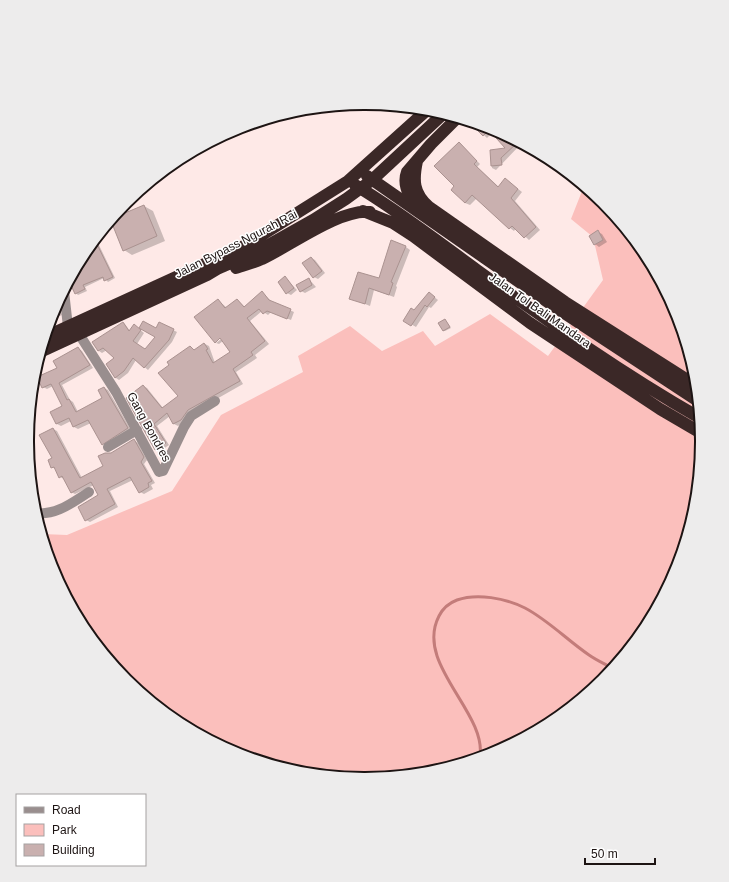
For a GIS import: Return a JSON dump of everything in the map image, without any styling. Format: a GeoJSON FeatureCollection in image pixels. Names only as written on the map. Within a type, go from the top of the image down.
{"type":"FeatureCollection","features":[{"type":"Feature","properties":{"kind":"highway","name":"Jalan Bypass Ngurah Rai"},"geometry":{"type":"LineString","coordinates":[[52,334],[246,245],[348,181],[361,171],[421,115]]}},
{"type":"Feature","properties":{"kind":"highway","name":"Jalan Bypass Ngurah Rai"},"geometry":{"type":"LineString","coordinates":[[49,345],[72,325],[207,275],[256,252],[307,224],[372,180],[438,119]]}},
{"type":"Feature","properties":{"kind":"highway","name":"Jalan Tol Bali Mandara"},"geometry":{"type":"LineString","coordinates":[[417,211],[407,190],[405,178],[417,161],[453,123]]}},
{"type":"Feature","properties":{"kind":"highway","name":"Jalan Tol Bali Mandara"},"geometry":{"type":"LineString","coordinates":[[417,161],[414,182],[418,193],[425,203],[692,397]]}},
{"type":"Feature","properties":{"kind":"highway","name":"Jalan Tol Bali Mandara"},"geometry":{"type":"LineString","coordinates":[[361,171],[482,257],[560,302],[690,381]]}},
{"type":"Feature","properties":{"kind":"highway","name":"Jalan Tol Bali Mandara"},"geometry":{"type":"LineString","coordinates":[[348,181],[410,222],[475,269],[544,325],[660,409],[694,429]]}},
{"type":"Feature","properties":{"kind":"highway","name":"Jalan Tol Bali Mandara"},"geometry":{"type":"LineString","coordinates":[[207,275],[219,274],[261,260],[344,215],[364,211],[387,214],[410,222]]}},
{"type":"Feature","properties":{"kind":"highway","name":"Jalan Tol Bali Mandara"},"geometry":{"type":"LineString","coordinates":[[364,211],[393,223],[413,236],[530,323],[544,325],[694,414]]}},
{"type":"Feature","properties":{"kind":"highway"},"geometry":{"type":"LineString","coordinates":[[475,269],[530,323]]}},
{"type":"Feature","properties":{"kind":"street"},"geometry":{"type":"LineString","coordinates":[[66,299],[72,325]]}},
{"type":"Feature","properties":{"kind":"street","name":"Gang Bondres"},"geometry":{"type":"LineString","coordinates":[[72,325],[137,430],[157,470],[161,473],[191,416],[215,401]]}},
{"type":"Feature","properties":{"kind":"street"},"geometry":{"type":"LineString","coordinates":[[108,447],[137,430]]}},
{"type":"Feature","properties":{"kind":"street"},"geometry":{"type":"LineString","coordinates":[[42,514],[56,512],[90,492]]}},
{"type":"Feature","properties":{"kind":"green space"},"geometry":{"type":"Polygon","coordinates":[[[581,193],[613,223],[627,240],[651,276],[670,315],[684,355],[689,377],[694,419],[694,463],[689,505],[684,527],[670,567],[651,606],[639,625],[627,642],[598,675],[566,703],[548,716],[511,737],[491,746],[471,754],[429,765],[408,769],[364,772],[321,769],[300,765],[258,754],[238,746],[199,727],[181,716],[163,703],[131,675],[102,642],[78,606],[59,567],[48,534],[67,535],[172,491],[221,415],[303,372],[298,356],[350,326],[382,351],[423,331],[435,346],[490,314],[548,356],[603,280],[593,237],[571,219],[581,193]]]}},
{"type":"Feature","properties":{"kind":"building"},"geometry":{"type":"Polygon","coordinates":[[[478,131],[485,134],[483,136],[478,131]]]}},
{"type":"Feature","properties":{"kind":"building"},"geometry":{"type":"Polygon","coordinates":[[[497,138],[513,146],[501,158],[502,165],[491,166],[490,150],[505,148],[497,138]]]}},
{"type":"Feature","properties":{"kind":"building"},"geometry":{"type":"Polygon","coordinates":[[[459,142],[477,161],[474,164],[498,187],[505,178],[518,189],[511,198],[536,227],[524,238],[512,226],[509,229],[472,195],[465,203],[451,190],[454,186],[434,166],[459,142]]]}},
{"type":"Feature","properties":{"kind":"building"},"geometry":{"type":"Polygon","coordinates":[[[144,205],[157,236],[123,251],[113,226],[126,213],[144,205]]]}},
{"type":"Feature","properties":{"kind":"building"},"geometry":{"type":"Polygon","coordinates":[[[598,230],[603,240],[594,245],[589,236],[598,230]]]}},
{"type":"Feature","properties":{"kind":"building"},"geometry":{"type":"Polygon","coordinates":[[[391,240],[406,246],[391,282],[393,283],[389,295],[369,288],[365,304],[349,299],[358,272],[379,278],[391,240]]]}},
{"type":"Feature","properties":{"kind":"building"},"geometry":{"type":"Polygon","coordinates":[[[98,246],[113,277],[104,281],[103,277],[83,285],[85,289],[75,294],[72,287],[98,246]]]}},
{"type":"Feature","properties":{"kind":"building"},"geometry":{"type":"Polygon","coordinates":[[[311,257],[322,271],[313,278],[302,263],[311,257]]]}},
{"type":"Feature","properties":{"kind":"building"},"geometry":{"type":"Polygon","coordinates":[[[285,276],[294,288],[286,294],[278,282],[285,276]]]}},
{"type":"Feature","properties":{"kind":"building"},"geometry":{"type":"Polygon","coordinates":[[[309,278],[312,285],[300,292],[296,285],[309,278]]]}},
{"type":"Feature","properties":{"kind":"building"},"geometry":{"type":"Polygon","coordinates":[[[262,291],[269,300],[291,309],[287,319],[267,311],[263,314],[259,309],[247,318],[265,341],[251,352],[253,355],[233,369],[240,381],[188,410],[181,420],[173,424],[167,413],[154,424],[166,443],[155,450],[126,398],[143,385],[162,408],[178,396],[158,373],[169,365],[167,362],[190,346],[194,350],[204,343],[213,363],[230,352],[220,338],[215,343],[194,317],[218,299],[225,308],[237,299],[244,307],[262,291]]]}},
{"type":"Feature","properties":{"kind":"building"},"geometry":{"type":"Polygon","coordinates":[[[429,292],[435,297],[427,307],[425,305],[411,326],[403,321],[411,308],[414,310],[429,292]]]}},
{"type":"Feature","properties":{"kind":"building"},"geometry":{"type":"Polygon","coordinates":[[[445,319],[450,327],[443,331],[438,323],[445,319]]]}},
{"type":"Feature","properties":{"kind":"building"},"geometry":{"type":"Polygon","coordinates":[[[143,321],[156,328],[159,322],[174,329],[169,340],[144,368],[133,358],[124,371],[115,378],[106,364],[114,358],[103,348],[98,351],[92,342],[123,322],[129,331],[134,324],[141,330],[133,341],[145,349],[155,337],[139,328],[143,321]]]}},
{"type":"Feature","properties":{"kind":"building"},"geometry":{"type":"Polygon","coordinates":[[[78,347],[90,365],[59,383],[67,400],[69,399],[76,412],[102,398],[98,390],[104,387],[128,428],[102,445],[88,420],[73,427],[69,418],[56,424],[50,412],[62,406],[51,384],[42,388],[39,382],[40,375],[57,368],[53,361],[78,347]]]}},
{"type":"Feature","properties":{"kind":"building"},"geometry":{"type":"Polygon","coordinates":[[[53,428],[80,478],[103,466],[98,456],[105,453],[111,453],[134,439],[144,457],[141,462],[152,481],[148,483],[149,487],[139,493],[130,477],[107,489],[115,504],[85,521],[78,507],[98,495],[91,482],[71,493],[62,476],[59,478],[54,467],[51,468],[48,460],[52,458],[39,435],[53,428]]]}},
{"type":"Feature","properties":{"kind":"waterway"},"geometry":{"type":"LineString","coordinates":[[480,751],[479,740],[473,723],[443,670],[436,652],[434,634],[439,616],[444,608],[449,604],[457,600],[473,597],[500,599],[517,604],[542,618],[589,655],[607,665]]}}]}
